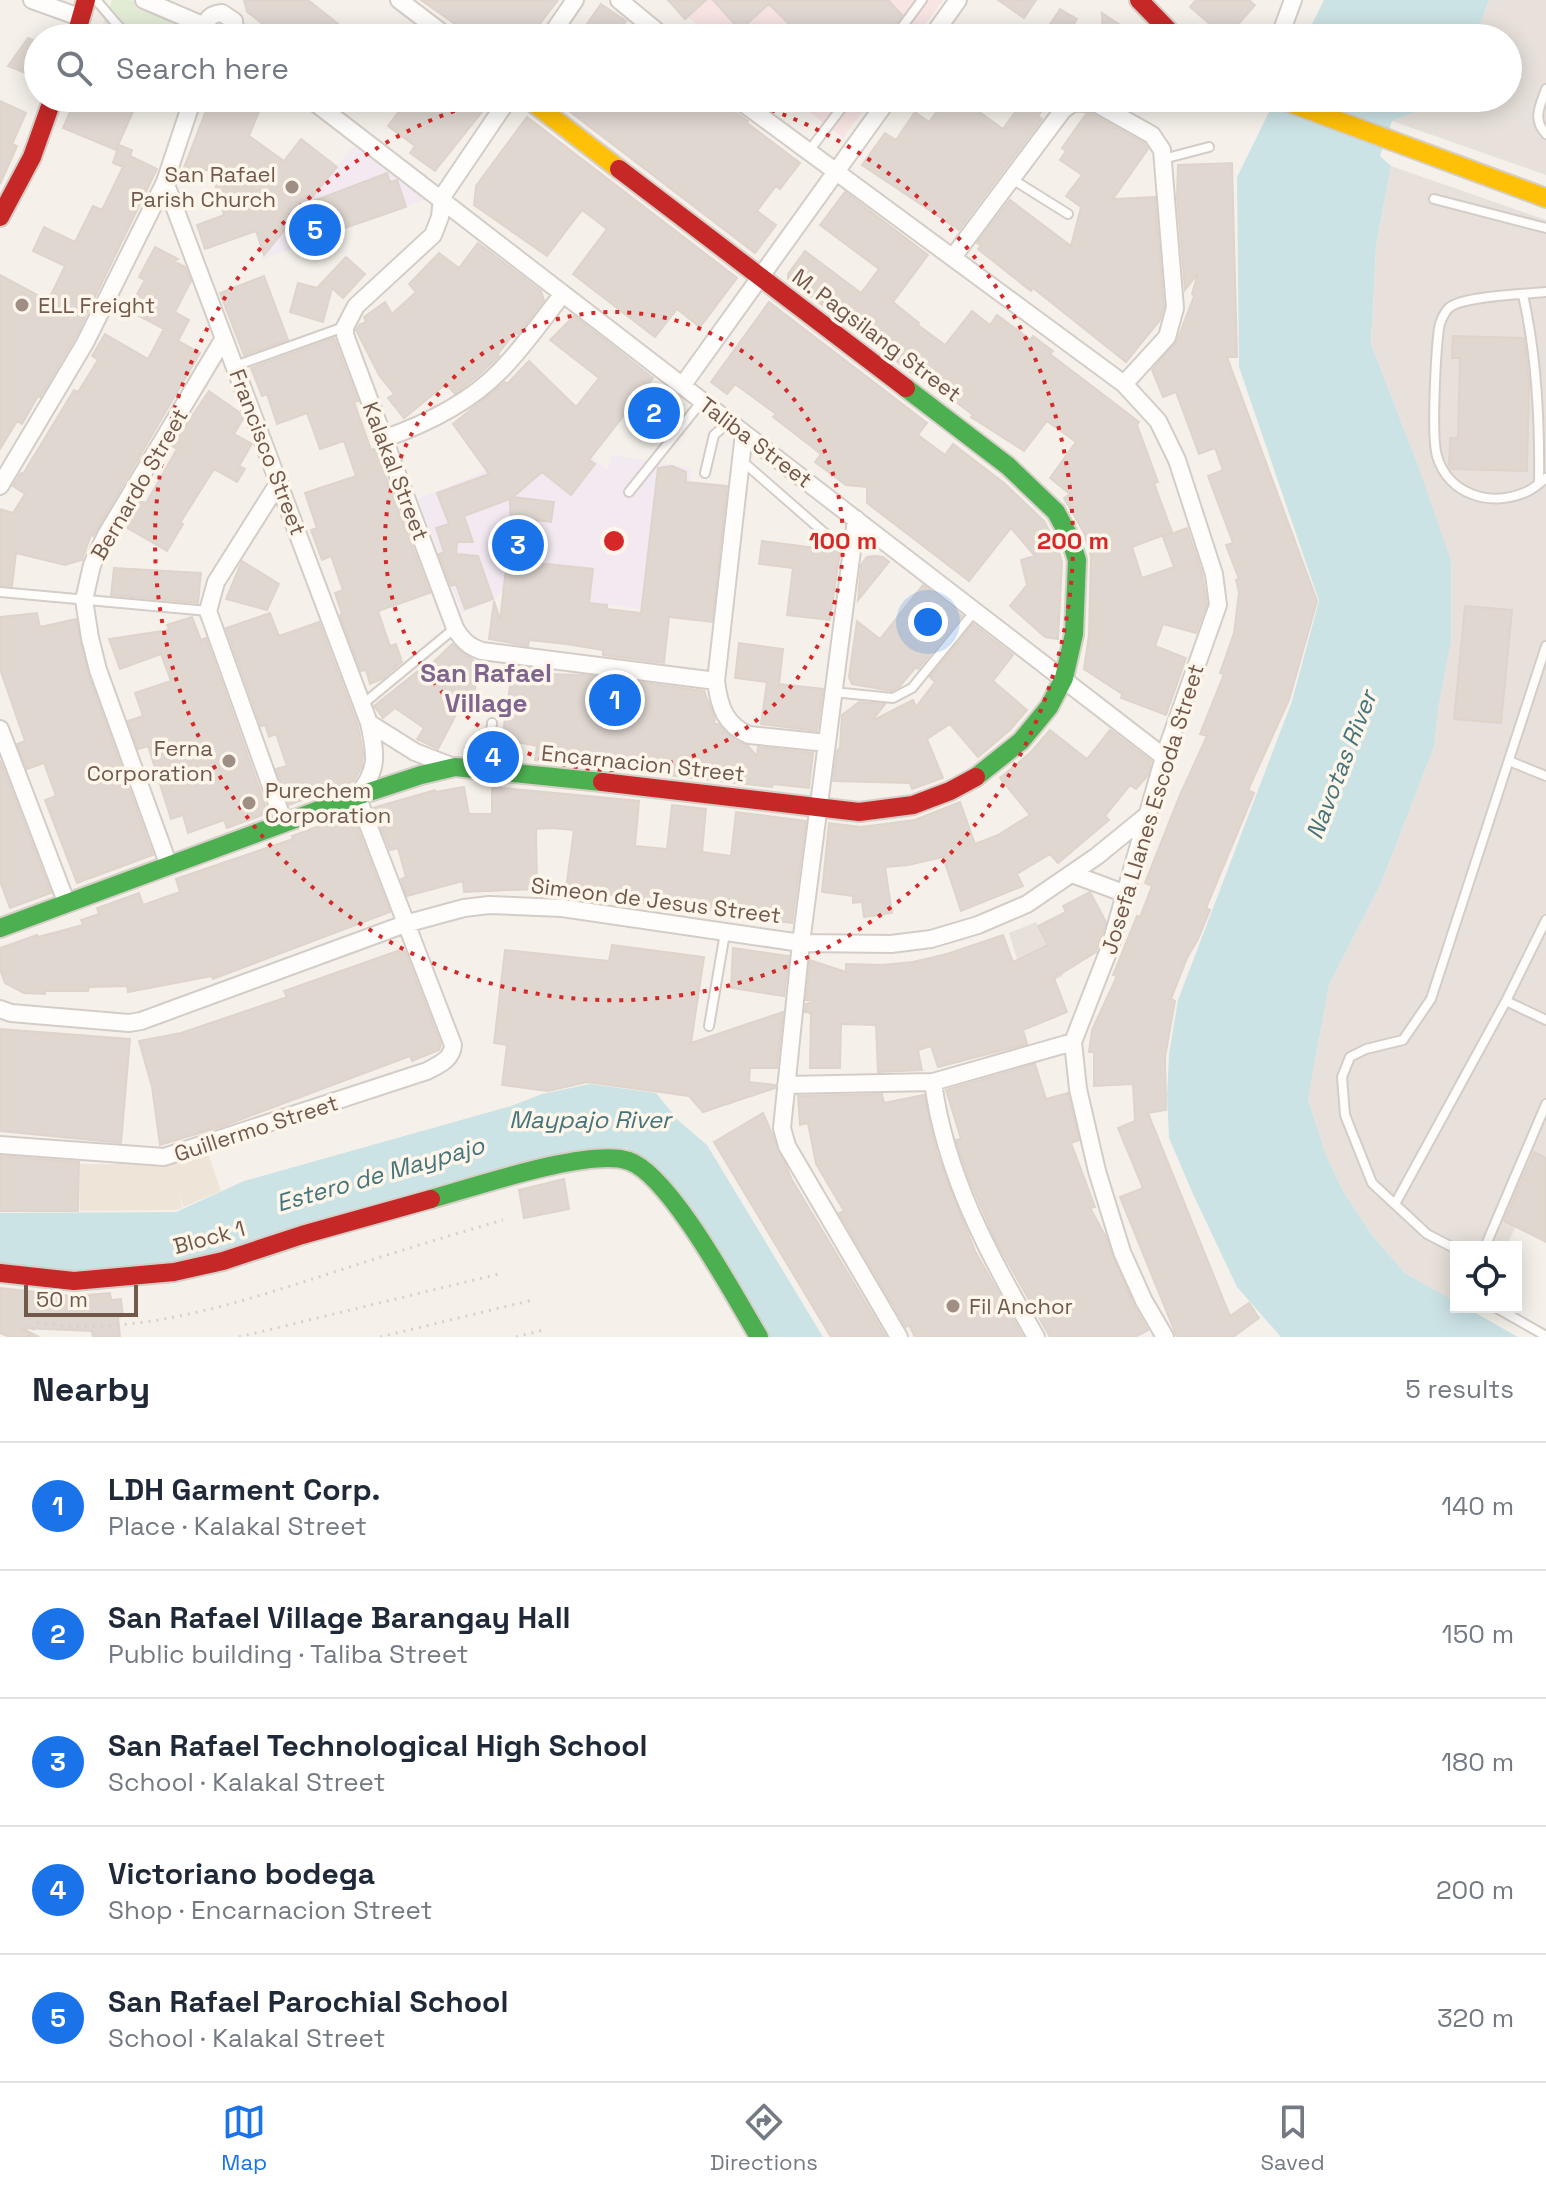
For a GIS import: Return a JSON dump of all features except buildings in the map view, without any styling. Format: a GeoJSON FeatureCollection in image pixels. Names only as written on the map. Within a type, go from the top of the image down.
{"type":"FeatureCollection","features":[{"type":"Feature","properties":{"kind":"street"},"geometry":{"type":"LineString","coordinates":[[32,0],[84,9]]}},
{"type":"Feature","properties":{"kind":"street"},"geometry":{"type":"LineString","coordinates":[[144,0],[191,24]]}},
{"type":"Feature","properties":{"kind":"street"},"geometry":{"type":"LineString","coordinates":[[399,0],[431,24]]}},
{"type":"Feature","properties":{"kind":"street"},"geometry":{"type":"LineString","coordinates":[[559,24],[575,0]]}},
{"type":"Feature","properties":{"kind":"street"},"geometry":{"type":"LineString","coordinates":[[619,0],[648,24]]}},
{"type":"Feature","properties":{"kind":"street"},"geometry":{"type":"LineString","coordinates":[[941,24],[958,0]]}},
{"type":"Feature","properties":{"kind":"street"},"geometry":{"type":"LineString","coordinates":[[1139,0],[1162,24]]}},
{"type":"Feature","properties":{"kind":"street"},"geometry":{"type":"LineString","coordinates":[[1284,24],[1293,0]]}},
{"type":"Feature","properties":{"kind":"street"},"geometry":{"type":"LineString","coordinates":[[209,24],[211,16],[224,7],[234,24]]}},
{"type":"Feature","properties":{"kind":"street"},"geometry":{"type":"LineString","coordinates":[[0,217],[5,196],[32,157],[48,112]]}},
{"type":"Feature","properties":{"kind":"street"},"geometry":{"type":"LineString","coordinates":[[0,486],[85,343],[165,182],[188,112]]}},
{"type":"Feature","properties":{"kind":"street","name":"Taliba Street"},"geometry":{"type":"LineString","coordinates":[[328,112],[442,197],[562,295],[1164,757]]}},
{"type":"Feature","properties":{"kind":"street"},"geometry":{"type":"LineString","coordinates":[[345,327],[356,306],[433,235],[440,217],[442,197],[500,112]]}},
{"type":"Feature","properties":{"kind":"street","name":"M. Pagsilang Street"},"geometry":{"type":"LineString","coordinates":[[545,112],[1008,466],[1056,512],[1070,538],[1077,560],[1074,634],[1064,678]]}},
{"type":"Feature","properties":{"kind":"street","name":"Josefa Llanes Escoda Street"},"geometry":{"type":"LineString","coordinates":[[755,112],[1124,384],[1158,421],[1177,460],[1214,574],[1218,605],[1164,757],[1110,947],[1073,1042],[1078,1089],[1097,1171],[1122,1252],[1144,1301],[1165,1337]]}},
{"type":"Feature","properties":{"kind":"street"},"geometry":{"type":"LineString","coordinates":[[682,386],[879,112]]}},
{"type":"Feature","properties":{"kind":"street"},"geometry":{"type":"LineString","coordinates":[[953,257],[1062,112]]}},
{"type":"Feature","properties":{"kind":"street"},"geometry":{"type":"LineString","coordinates":[[1112,112],[1152,135],[1162,150],[1175,308],[1167,337],[1124,384]]}},
{"type":"Feature","properties":{"kind":"street"},"geometry":{"type":"LineString","coordinates":[[1316,112],[1546,198]]}},
{"type":"Feature","properties":{"kind":"street","name":"Francisco Street"},"geometry":{"type":"LineString","coordinates":[[165,182],[369,723],[375,761],[373,773],[357,796]]}},
{"type":"Feature","properties":{"kind":"street"},"geometry":{"type":"LineString","coordinates":[[383,439],[414,428],[477,391],[501,371],[562,295]]}},
{"type":"Feature","properties":{"kind":"street","name":"Kalakal Street"},"geometry":{"type":"LineString","coordinates":[[345,327],[345,335],[383,439],[455,628]]}},
{"type":"Feature","properties":{"kind":"street","name":"Bernardo Street"},"geometry":{"type":"LineString","coordinates":[[169,866],[98,670],[84,600],[92,565],[106,535],[224,338]]}},
{"type":"Feature","properties":{"kind":"street"},"geometry":{"type":"LineString","coordinates":[[744,433],[716,681],[723,713],[739,731],[749,735],[827,743]]}},
{"type":"Feature","properties":{"kind":"street"},"geometry":{"type":"LineString","coordinates":[[279,482],[216,582],[208,611],[284,823]]}},
{"type":"Feature","properties":{"kind":"street"},"geometry":{"type":"LineString","coordinates":[[856,519],[801,943],[782,1128],[787,1146],[899,1337]]}},
{"type":"Feature","properties":{"kind":"street"},"geometry":{"type":"LineString","coordinates":[[455,628],[461,639],[482,651],[716,681]]}},
{"type":"Feature","properties":{"kind":"street","name":"Encarnacion Street"},"geometry":{"type":"LineString","coordinates":[[0,928],[357,796],[455,767],[859,812],[913,805],[950,791],[984,772],[1021,741],[1049,707],[1064,678]]}},
{"type":"Feature","properties":{"kind":"street"},"geometry":{"type":"LineString","coordinates":[[369,723],[415,752],[455,767]]}},
{"type":"Feature","properties":{"kind":"street"},"geometry":{"type":"LineString","coordinates":[[0,729],[67,904]]}},
{"type":"Feature","properties":{"kind":"street"},"geometry":{"type":"LineString","coordinates":[[357,796],[405,924]]}},
{"type":"Feature","properties":{"kind":"street","name":"Simeon de Jesus Street"},"geometry":{"type":"LineString","coordinates":[[0,1009],[129,1023],[141,1021],[405,924],[464,908],[489,905],[562,908],[801,943],[891,944],[931,939],[978,925],[1027,904],[1072,874],[1146,816]]}},
{"type":"Feature","properties":{"kind":"street"},"geometry":{"type":"LineString","coordinates":[[1072,874],[1126,894]]}},
{"type":"Feature","properties":{"kind":"street","name":"Guillermo Street"},"geometry":{"type":"LineString","coordinates":[[0,1145],[164,1157],[427,1071],[443,1063],[453,1052],[453,1045],[405,924]]}},
{"type":"Feature","properties":{"kind":"street"},"geometry":{"type":"LineString","coordinates":[[786,1085],[933,1082],[1073,1042]]}},
{"type":"Feature","properties":{"kind":"street"},"geometry":{"type":"LineString","coordinates":[[933,1082],[953,1169],[971,1216],[1036,1337]]}},
{"type":"Feature","properties":{"kind":"street","name":"Block 1"},"geometry":{"type":"LineString","coordinates":[[0,1273],[74,1281],[174,1272],[223,1261],[302,1235],[546,1167],[607,1157],[628,1160],[644,1168],[677,1205],[759,1337]]}},
{"type":"Feature","properties":{"kind":"lane"},"geometry":{"type":"LineString","coordinates":[[96,0],[117,24]]}},
{"type":"Feature","properties":{"kind":"lane"},"geometry":{"type":"LineString","coordinates":[[904,24],[922,0]]}},
{"type":"Feature","properties":{"kind":"lane"},"geometry":{"type":"LineString","coordinates":[[1546,89],[1537,116],[1546,134]]}},
{"type":"Feature","properties":{"kind":"lane"},"geometry":{"type":"LineString","coordinates":[[809,151],[838,112]]}},
{"type":"Feature","properties":{"kind":"lane"},"geometry":{"type":"LineString","coordinates":[[1163,159],[1209,147]]}},
{"type":"Feature","properties":{"kind":"lane"},"geometry":{"type":"LineString","coordinates":[[1012,178],[1068,214]]}},
{"type":"Feature","properties":{"kind":"lane"},"geometry":{"type":"LineString","coordinates":[[1434,199],[1546,228]]}},
{"type":"Feature","properties":{"kind":"lane"},"geometry":{"type":"LineString","coordinates":[[1523,295],[1532,337],[1542,481],[1527,492],[1507,497],[1477,498],[1455,487],[1436,455],[1439,324],[1448,308],[1463,301],[1546,292]]}},
{"type":"Feature","properties":{"kind":"lane"},"geometry":{"type":"LineString","coordinates":[[235,366],[345,327]]}},
{"type":"Feature","properties":{"kind":"lane"},"geometry":{"type":"LineString","coordinates":[[629,492],[702,401]]}},
{"type":"Feature","properties":{"kind":"lane"},"geometry":{"type":"LineString","coordinates":[[705,473],[714,435],[729,422]]}},
{"type":"Feature","properties":{"kind":"lane"},"geometry":{"type":"LineString","coordinates":[[740,460],[828,536]]}},
{"type":"Feature","properties":{"kind":"lane"},"geometry":{"type":"LineString","coordinates":[[0,592],[208,611]]}},
{"type":"Feature","properties":{"kind":"lane"},"geometry":{"type":"LineString","coordinates":[[833,692],[893,698],[912,688],[975,610]]}},
{"type":"Feature","properties":{"kind":"lane"},"geometry":{"type":"LineString","coordinates":[[362,705],[455,628]]}},
{"type":"Feature","properties":{"kind":"lane"},"geometry":{"type":"LineString","coordinates":[[1450,1246],[1427,1234],[1372,1183],[1345,1115],[1342,1077],[1350,1057],[1366,1049],[1403,1040],[1431,999],[1546,646]]}},
{"type":"Feature","properties":{"kind":"lane"},"geometry":{"type":"LineString","coordinates":[[487,771],[492,723]]}},
{"type":"Feature","properties":{"kind":"lane"},"geometry":{"type":"LineString","coordinates":[[509,773],[514,751]]}},
{"type":"Feature","properties":{"kind":"lane"},"geometry":{"type":"LineString","coordinates":[[1509,761],[1546,776]]}},
{"type":"Feature","properties":{"kind":"lane"},"geometry":{"type":"LineString","coordinates":[[1395,1204],[1506,1001],[1546,920]]}},
{"type":"Feature","properties":{"kind":"lane"},"geometry":{"type":"LineString","coordinates":[[709,1026],[725,932]]}},
{"type":"Feature","properties":{"kind":"lane"},"geometry":{"type":"LineString","coordinates":[[1506,1001],[1546,1020]]}},
{"type":"Feature","properties":{"kind":"lane"},"geometry":{"type":"LineString","coordinates":[[1488,1241],[1546,1104]]}},
{"type":"Feature","properties":{"kind":"lane"},"geometry":{"type":"LineString","coordinates":[[1506,1313],[1546,1336]]}},
{"type":"Feature","properties":{"kind":"path"},"geometry":{"type":"LineString","coordinates":[[29,1337],[37,1323],[67,1331],[148,1328],[220,1309],[503,1220]]}},
{"type":"Feature","properties":{"kind":"path"},"geometry":{"type":"LineString","coordinates":[[239,1337],[503,1273]]}},
{"type":"Feature","properties":{"kind":"path"},"geometry":{"type":"LineString","coordinates":[[380,1337],[533,1300]]}},
{"type":"Feature","properties":{"kind":"path"},"geometry":{"type":"LineString","coordinates":[[516,1337],[543,1330]]}},
{"type":"Feature","properties":{"kind":"shaded area"},"geometry":{"type":"Polygon","coordinates":[[[666,0],[943,0],[925,24],[697,24],[666,0]]]}},
{"type":"Feature","properties":{"kind":"shaded area"},"geometry":{"type":"Polygon","coordinates":[[[1489,0],[1546,0],[1546,175],[1392,121],[1414,112],[1522,112],[1522,24],[1480,24],[1489,0]]]}},
{"type":"Feature","properties":{"kind":"shaded area"},"geometry":{"type":"Polygon","coordinates":[[[809,112],[862,112],[843,138],[809,112]]]}},
{"type":"Feature","properties":{"kind":"shaded area"},"geometry":{"type":"Polygon","coordinates":[[[354,146],[427,199],[261,260],[354,146]]]}},
{"type":"Feature","properties":{"kind":"shaded area"},"geometry":{"type":"Polygon","coordinates":[[[1391,166],[1546,220],[1546,1163],[1509,1241],[1450,1241],[1450,1299],[1405,1273],[1372,1235],[1343,1191],[1326,1155],[1308,1099],[1329,985],[1381,883],[1434,747],[1439,703],[1416,460],[1371,344],[1376,246],[1391,166]]]}},
{"type":"Feature","properties":{"kind":"shaded area"},"geometry":{"type":"Polygon","coordinates":[[[548,425],[608,470],[611,455],[692,468],[672,614],[501,592],[495,600],[462,613],[418,499],[487,470],[548,425]]]}},
{"type":"Feature","properties":{"kind":"shaded area"},"geometry":{"type":"Polygon","coordinates":[[[1036,922],[1063,976],[1027,992],[1009,933],[1036,922]]]}},
{"type":"Feature","properties":{"kind":"shaded area"},"geometry":{"type":"Polygon","coordinates":[[[208,1154],[221,1191],[183,1207],[179,1188],[182,1208],[175,1210],[80,1211],[80,1164],[175,1164],[175,1161],[208,1154]]]}},
{"type":"Feature","properties":{"kind":"green space"},"geometry":{"type":"Polygon","coordinates":[[[112,0],[131,0],[189,24],[103,24],[112,0]]]}},
{"type":"Feature","properties":{"kind":"water"},"geometry":{"type":"Polygon","coordinates":[[[1324,0],[1489,0],[1480,24],[1312,24],[1324,0]]]}},
{"type":"Feature","properties":{"kind":"water","name":"Navotas River"},"geometry":{"type":"Polygon","coordinates":[[[1269,112],[1414,112],[1392,121],[1380,156],[1391,166],[1376,246],[1371,344],[1451,561],[1451,640],[1434,747],[1381,883],[1329,985],[1308,1099],[1326,1155],[1343,1191],[1372,1235],[1405,1273],[1450,1299],[1450,1313],[1476,1313],[1518,1337],[1281,1337],[1237,1287],[1169,1138],[1169,1054],[1178,1000],[1292,701],[1319,601],[1239,367],[1237,177],[1269,112]]]}},
{"type":"Feature","properties":{"kind":"water","name":"Maypajo River"},"geometry":{"type":"Polygon","coordinates":[[[590,1084],[656,1093],[679,1121],[707,1145],[823,1337],[765,1337],[627,1148],[158,1269],[0,1271],[0,1213],[176,1212],[244,1181],[511,1106],[542,1094],[590,1084]]]}},
{"type":"Feature","properties":{"kind":"traffic: fast"},"geometry":{"type":"LineString","coordinates":[[906,388],[1008,466],[1056,512],[1070,538],[1077,560],[1074,634],[1064,678],[1049,707],[1021,741],[976,777]]}},
{"type":"Feature","properties":{"kind":"traffic: fast"},"geometry":{"type":"LineString","coordinates":[[0,928],[421,775],[455,767],[602,782]]}},
{"type":"Feature","properties":{"kind":"traffic: fast"},"geometry":{"type":"LineString","coordinates":[[431,1199],[561,1164],[588,1159],[629,1161],[645,1171],[682,1212],[759,1337]]}},
{"type":"Feature","properties":{"kind":"traffic: slow"},"geometry":{"type":"LineString","coordinates":[[545,112],[619,169]]}},
{"type":"Feature","properties":{"kind":"traffic: slow"},"geometry":{"type":"LineString","coordinates":[[1315,112],[1546,198]]}},
{"type":"Feature","properties":{"kind":"traffic: jam"},"geometry":{"type":"LineString","coordinates":[[79,24],[86,0]]}},
{"type":"Feature","properties":{"kind":"traffic: jam"},"geometry":{"type":"LineString","coordinates":[[1139,0],[1162,24]]}},
{"type":"Feature","properties":{"kind":"traffic: jam"},"geometry":{"type":"LineString","coordinates":[[0,217],[32,157],[48,112]]}},
{"type":"Feature","properties":{"kind":"traffic: jam"},"geometry":{"type":"LineString","coordinates":[[619,169],[906,388]]}},
{"type":"Feature","properties":{"kind":"traffic: jam"},"geometry":{"type":"LineString","coordinates":[[602,782],[859,812],[913,805],[976,777]]}},
{"type":"Feature","properties":{"kind":"traffic: jam"},"geometry":{"type":"LineString","coordinates":[[0,1273],[74,1281],[174,1272],[223,1261],[431,1199]]}},
{"type":"Feature","properties":{"kind":"place","name":"San Rafael Parish Church"},"geometry":{"type":"Point","coordinates":[292,187]}},
{"type":"Feature","properties":{"kind":"place","name":"San Rafael Parochial School"},"geometry":{"type":"Point","coordinates":[315,230]}},
{"type":"Feature","properties":{"kind":"place","name":"ELL Freight"},"geometry":{"type":"Point","coordinates":[22,305]}},
{"type":"Feature","properties":{"kind":"place","name":"San Rafael Village Barangay Hall"},"geometry":{"type":"Point","coordinates":[654,413]}},
{"type":"Feature","properties":{"kind":"place","name":"San Rafael Technological High School"},"geometry":{"type":"Point","coordinates":[518,545]}},
{"type":"Feature","properties":{"kind":"place","name":"LDH Garment Corp."},"geometry":{"type":"Point","coordinates":[615,700]}},
{"type":"Feature","properties":{"kind":"place","name":"Victoriano bodega"},"geometry":{"type":"Point","coordinates":[493,757]}},
{"type":"Feature","properties":{"kind":"place","name":"Ferna Corporation"},"geometry":{"type":"Point","coordinates":[229,761]}},
{"type":"Feature","properties":{"kind":"place","name":"Purechem Corporation"},"geometry":{"type":"Point","coordinates":[249,803]}},
{"type":"Feature","properties":{"kind":"place","name":"Fil Anchor"},"geometry":{"type":"Point","coordinates":[953,1306]}},
{"type":"Feature","properties":{"kind":"district","name":"San Rafael Village"},"geometry":{"type":"Point","coordinates":[486,688]}},
{"type":"Feature","properties":{"kind":"water label","name":"Estero de Maypajo"},"geometry":{"type":"Point","coordinates":[380,1174]}}]}
